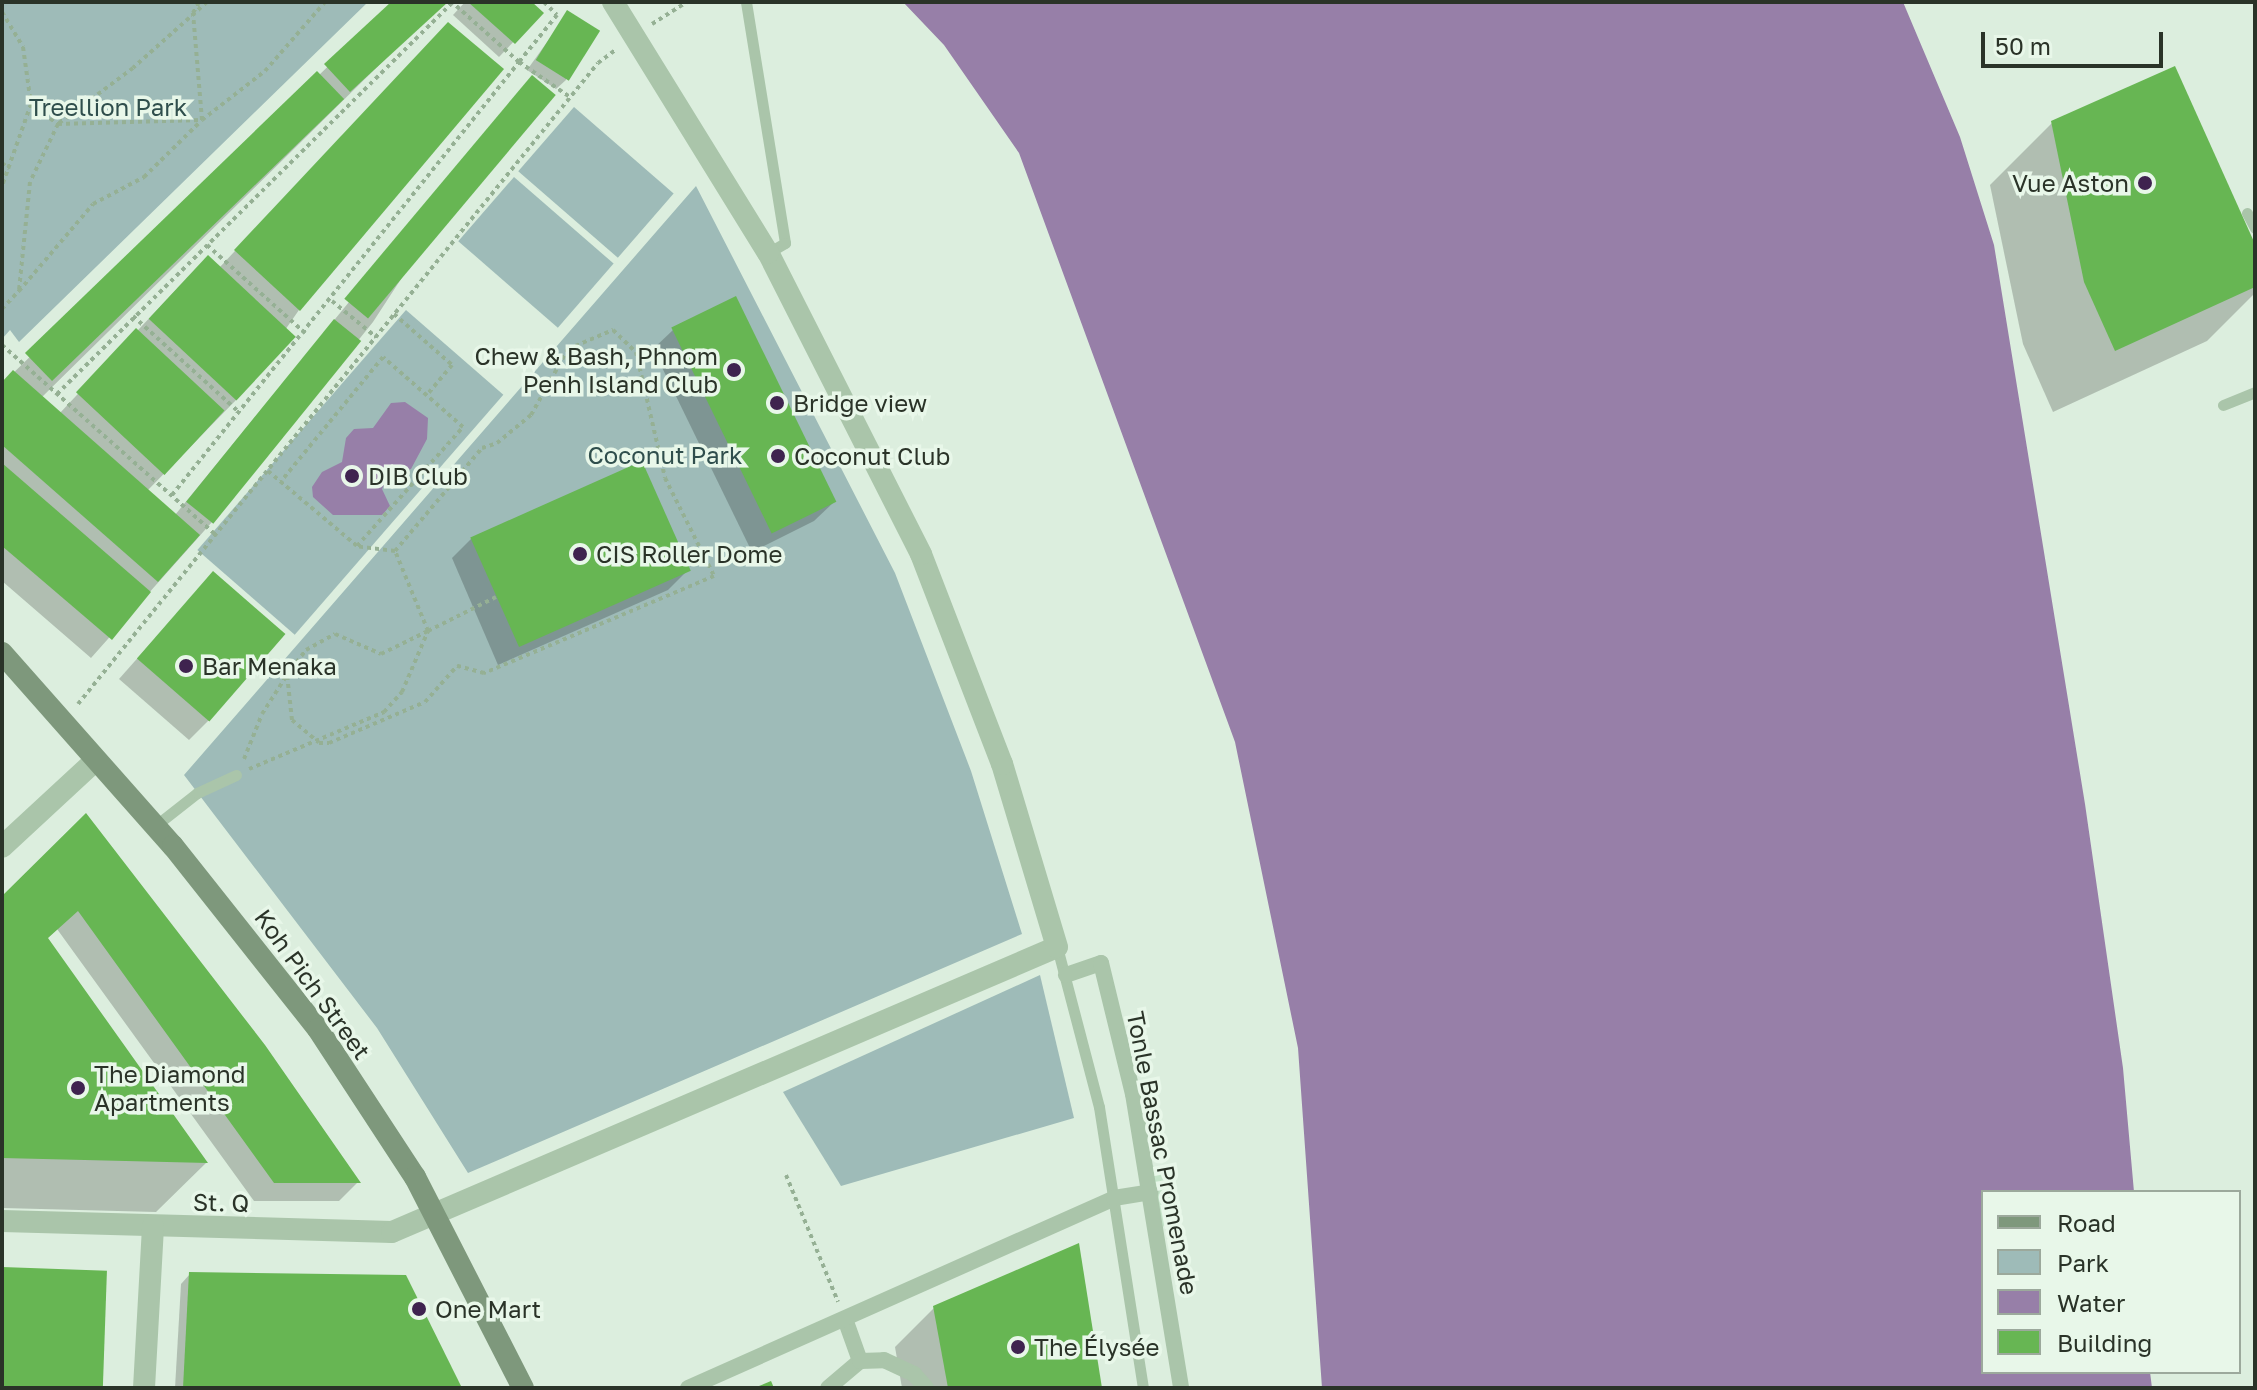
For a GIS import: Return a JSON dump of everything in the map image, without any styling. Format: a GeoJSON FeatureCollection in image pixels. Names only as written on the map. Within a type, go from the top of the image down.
{"type":"FeatureCollection","features":[{"type":"Feature","properties":{"kind":"main road","name":"Koh Pich Street"},"geometry":{"type":"LineString","coordinates":[[2,653],[155,826],[318,1029],[436,1214],[523,1388]]}},
{"type":"Feature","properties":{"kind":"street"},"geometry":{"type":"LineString","coordinates":[[613,2],[637,34],[768,253],[921,554],[1002,764],[1057,947]]}},
{"type":"Feature","properties":{"kind":"street"},"geometry":{"type":"LineString","coordinates":[[2,847],[96,760]]}},
{"type":"Feature","properties":{"kind":"street","name":"St. Q"},"geometry":{"type":"LineString","coordinates":[[2,1221],[392,1232],[1057,947]]}},
{"type":"Feature","properties":{"kind":"street","name":"Tonle Bassac Promenade"},"geometry":{"type":"LineString","coordinates":[[1066,975],[1101,963],[1151,1192],[1181,1388]]}},
{"type":"Feature","properties":{"kind":"street"},"geometry":{"type":"LineString","coordinates":[[688,1388],[1114,1198],[1151,1192]]}},
{"type":"Feature","properties":{"kind":"street"},"geometry":{"type":"LineString","coordinates":[[144,1388],[153,1226]]}},
{"type":"Feature","properties":{"kind":"street"},"geometry":{"type":"LineString","coordinates":[[845,1319],[860,1361]]}},
{"type":"Feature","properties":{"kind":"street"},"geometry":{"type":"LineString","coordinates":[[828,1388],[860,1361],[900,1365],[926,1388]]}},
{"type":"Feature","properties":{"kind":"lane"},"geometry":{"type":"LineString","coordinates":[[746,2],[785,243],[768,253]]}},
{"type":"Feature","properties":{"kind":"lane"},"geometry":{"type":"LineString","coordinates":[[2247,213],[2255,228]]}},
{"type":"Feature","properties":{"kind":"lane"},"geometry":{"type":"LineString","coordinates":[[2223,405],[2255,392]]}},
{"type":"Feature","properties":{"kind":"lane"},"geometry":{"type":"LineString","coordinates":[[155,826],[197,793],[236,775]]}},
{"type":"Feature","properties":{"kind":"lane"},"geometry":{"type":"LineString","coordinates":[[1057,947],[1099,1107],[1143,1388]]}},
{"type":"Feature","properties":{"kind":"path"},"geometry":{"type":"LineString","coordinates":[[199,2],[193,13],[202,120]]}},
{"type":"Feature","properties":{"kind":"path"},"geometry":{"type":"LineString","coordinates":[[19,291],[30,182],[58,124],[133,68],[207,2]]}},
{"type":"Feature","properties":{"kind":"path"},"geometry":{"type":"LineString","coordinates":[[2,309],[93,204],[144,177],[202,120],[265,71],[325,2]]}},
{"type":"Feature","properties":{"kind":"path"},"geometry":{"type":"LineString","coordinates":[[57,394],[453,2],[519,62],[570,97]]}},
{"type":"Feature","properties":{"kind":"path"},"geometry":{"type":"LineString","coordinates":[[172,495],[332,301],[557,15],[544,2]]}},
{"type":"Feature","properties":{"kind":"path"},"geometry":{"type":"LineString","coordinates":[[60,718],[85,698],[598,63],[687,2]]}},
{"type":"Feature","properties":{"kind":"path"},"geometry":{"type":"LineString","coordinates":[[2,12],[23,47],[31,104],[2,186]]}},
{"type":"Feature","properties":{"kind":"path"},"geometry":{"type":"LineString","coordinates":[[31,104],[58,124],[202,120]]}},
{"type":"Feature","properties":{"kind":"path"},"geometry":{"type":"LineString","coordinates":[[2,163],[9,168]]}},
{"type":"Feature","properties":{"kind":"path"},"geometry":{"type":"LineString","coordinates":[[207,245],[305,333]]}},
{"type":"Feature","properties":{"kind":"path"},"geometry":{"type":"LineString","coordinates":[[332,301],[376,337]]}},
{"type":"Feature","properties":{"kind":"path"},"geometry":{"type":"LineString","coordinates":[[394,314],[452,365],[427,395]]}},
{"type":"Feature","properties":{"kind":"path"},"geometry":{"type":"LineString","coordinates":[[133,316],[240,413]]}},
{"type":"Feature","properties":{"kind":"path"},"geometry":{"type":"LineString","coordinates":[[287,675],[292,720],[319,743],[329,743],[425,702],[457,666],[484,673],[714,576],[665,478],[636,352],[613,330],[568,349],[531,415],[497,443],[482,448],[428,506],[395,551]]}},
{"type":"Feature","properties":{"kind":"path"},"geometry":{"type":"LineString","coordinates":[[2,345],[216,535]]}},
{"type":"Feature","properties":{"kind":"path"},"geometry":{"type":"LineString","coordinates":[[281,481],[383,357],[463,427],[357,546]]}},
{"type":"Feature","properties":{"kind":"path"},"geometry":{"type":"LineString","coordinates":[[268,471],[357,546],[395,551]]}},
{"type":"Feature","properties":{"kind":"path"},"geometry":{"type":"LineString","coordinates":[[236,775],[384,712],[407,682],[428,631],[395,551]]}},
{"type":"Feature","properties":{"kind":"path"},"geometry":{"type":"LineString","coordinates":[[236,775],[262,714],[306,650],[335,634],[381,654],[496,597]]}},
{"type":"Feature","properties":{"kind":"path"},"geometry":{"type":"LineString","coordinates":[[786,1175],[835,1297]]}},
{"type":"Feature","properties":{"kind":"green space","name":"Treellion Park"},"geometry":{"type":"Polygon","coordinates":[[[2,2],[368,2],[19,342],[10,330],[2,339],[2,2]]]}},
{"type":"Feature","properties":{"kind":"green space"},"geometry":{"type":"Polygon","coordinates":[[[574,107],[674,194],[618,258],[518,171],[574,107]]]}},
{"type":"Feature","properties":{"kind":"green space"},"geometry":{"type":"Polygon","coordinates":[[[514,177],[614,264],[558,328],[458,241],[514,177]]]}},
{"type":"Feature","properties":{"kind":"green space","name":"Coconut Park"},"geometry":{"type":"Polygon","coordinates":[[[696,186],[895,573],[971,771],[1022,934],[468,1173],[377,1028],[184,775],[696,186]]]}},
{"type":"Feature","properties":{"kind":"green space","name":"DIB Club"},"geometry":{"type":"Polygon","coordinates":[[[406,310],[503,395],[295,635],[197,550],[406,310]]]}},
{"type":"Feature","properties":{"kind":"green space"},"geometry":{"type":"Polygon","coordinates":[[[1040,975],[1074,1118],[841,1186],[783,1092],[1040,975]]]}},
{"type":"Feature","properties":{"kind":"shaded area"},"geometry":{"type":"Polygon","coordinates":[[[1144,1157],[1166,1178],[1173,1193],[1168,1221],[1157,1234],[1144,1157]]]}},
{"type":"Feature","properties":{"kind":"water"},"geometry":{"type":"Polygon","coordinates":[[[903,2],[1903,2],[1960,137],[1994,245],[2085,804],[2123,1068],[2134,1190],[1981,1190],[1981,1374],[2150,1374],[2152,1388],[1322,1388],[1298,1048],[1235,742],[1019,153],[944,45],[903,2]]]}},
{"type":"Feature","properties":{"kind":"water"},"geometry":{"type":"Polygon","coordinates":[[[405,402],[428,418],[427,439],[411,469],[387,479],[382,489],[390,506],[382,515],[333,515],[313,497],[312,487],[322,472],[342,462],[346,438],[354,429],[373,428],[391,403],[405,402]]]}},
{"type":"Feature","properties":{"kind":"building"},"geometry":{"type":"Polygon","coordinates":[[[391,2],[448,2],[350,92],[324,64],[391,2]]]}},
{"type":"Feature","properties":{"kind":"building"},"geometry":{"type":"Polygon","coordinates":[[[468,2],[532,2],[544,13],[515,44],[468,2]]]}},
{"type":"Feature","properties":{"kind":"building"},"geometry":{"type":"Polygon","coordinates":[[[567,10],[600,31],[569,81],[536,60],[567,10]]]}},
{"type":"Feature","properties":{"kind":"building"},"geometry":{"type":"Polygon","coordinates":[[[448,22],[504,69],[300,311],[234,250],[448,22]]]}},
{"type":"Feature","properties":{"kind":"building","name":"Vue Aston"},"geometry":{"type":"Polygon","coordinates":[[[2175,66],[2255,244],[2255,287],[2115,351],[2084,282],[2051,121],[2175,66]]]}},
{"type":"Feature","properties":{"kind":"building"},"geometry":{"type":"Polygon","coordinates":[[[317,71],[344,99],[52,381],[25,353],[317,71]]]}},
{"type":"Feature","properties":{"kind":"building"},"geometry":{"type":"Polygon","coordinates":[[[532,75],[556,95],[368,319],[344,299],[532,75]]]}},
{"type":"Feature","properties":{"kind":"building"},"geometry":{"type":"Polygon","coordinates":[[[208,255],[296,337],[236,400],[149,319],[208,255]]]}},
{"type":"Feature","properties":{"kind":"building"},"geometry":{"type":"Polygon","coordinates":[[[736,296],[836,502],[772,533],[671,328],[736,296]]]}},
{"type":"Feature","properties":{"kind":"building"},"geometry":{"type":"Polygon","coordinates":[[[334,319],[361,341],[213,524],[186,502],[334,319]]]}},
{"type":"Feature","properties":{"kind":"building"},"geometry":{"type":"Polygon","coordinates":[[[136,328],[224,411],[164,475],[76,392],[136,328]]]}},
{"type":"Feature","properties":{"kind":"building"},"geometry":{"type":"Polygon","coordinates":[[[13,370],[200,535],[158,582],[2,445],[2,382],[13,370]]]}},
{"type":"Feature","properties":{"kind":"building","name":"CIS Roller Dome"},"geometry":{"type":"Polygon","coordinates":[[[642,461],[691,571],[519,647],[470,537],[642,461]]]}},
{"type":"Feature","properties":{"kind":"building"},"geometry":{"type":"Polygon","coordinates":[[[2,463],[151,592],[112,640],[2,546],[2,463]]]}},
{"type":"Feature","properties":{"kind":"building"},"geometry":{"type":"Polygon","coordinates":[[[213,571],[285,634],[209,722],[137,659],[213,571]]]}},
{"type":"Feature","properties":{"kind":"building"},"geometry":{"type":"Polygon","coordinates":[[[86,813],[265,1045],[361,1183],[274,1183],[78,911],[48,938],[208,1163],[2,1158],[2,896],[86,813]]]}},
{"type":"Feature","properties":{"kind":"building","name":"The Élysée"},"geometry":{"type":"Polygon","coordinates":[[[1079,1243],[1102,1388],[948,1388],[933,1306],[1079,1243]]]}},
{"type":"Feature","properties":{"kind":"building"},"geometry":{"type":"Polygon","coordinates":[[[2,1267],[107,1271],[103,1388],[2,1388],[2,1267]]]}},
{"type":"Feature","properties":{"kind":"building"},"geometry":{"type":"Polygon","coordinates":[[[189,1272],[406,1275],[462,1388],[183,1388],[189,1272]]]}},
{"type":"Feature","properties":{"kind":"building"},"geometry":{"type":"Polygon","coordinates":[[[771,1381],[774,1388],[754,1388],[771,1381]]]}},
{"type":"Feature","properties":{"kind":"place","name":"Vue Aston"},"geometry":{"type":"Point","coordinates":[2145,183]}},
{"type":"Feature","properties":{"kind":"place","name":"Chew & Bash, Phnom Penh Island Club"},"geometry":{"type":"Point","coordinates":[734,370]}},
{"type":"Feature","properties":{"kind":"place","name":"Bridge view"},"geometry":{"type":"Point","coordinates":[777,403]}},
{"type":"Feature","properties":{"kind":"place","name":"Coconut Club"},"geometry":{"type":"Point","coordinates":[778,456]}},
{"type":"Feature","properties":{"kind":"place","name":"DIB Club"},"geometry":{"type":"Point","coordinates":[352,476]}},
{"type":"Feature","properties":{"kind":"place","name":"CIS Roller Dome"},"geometry":{"type":"Point","coordinates":[580,554]}},
{"type":"Feature","properties":{"kind":"place","name":"Bar Menaka"},"geometry":{"type":"Point","coordinates":[186,666]}},
{"type":"Feature","properties":{"kind":"place","name":"The Diamond Apartments"},"geometry":{"type":"Point","coordinates":[78,1088]}},
{"type":"Feature","properties":{"kind":"place","name":"One Mart"},"geometry":{"type":"Point","coordinates":[419,1309]}},
{"type":"Feature","properties":{"kind":"place","name":"The Élysée"},"geometry":{"type":"Point","coordinates":[1018,1347]}}]}
